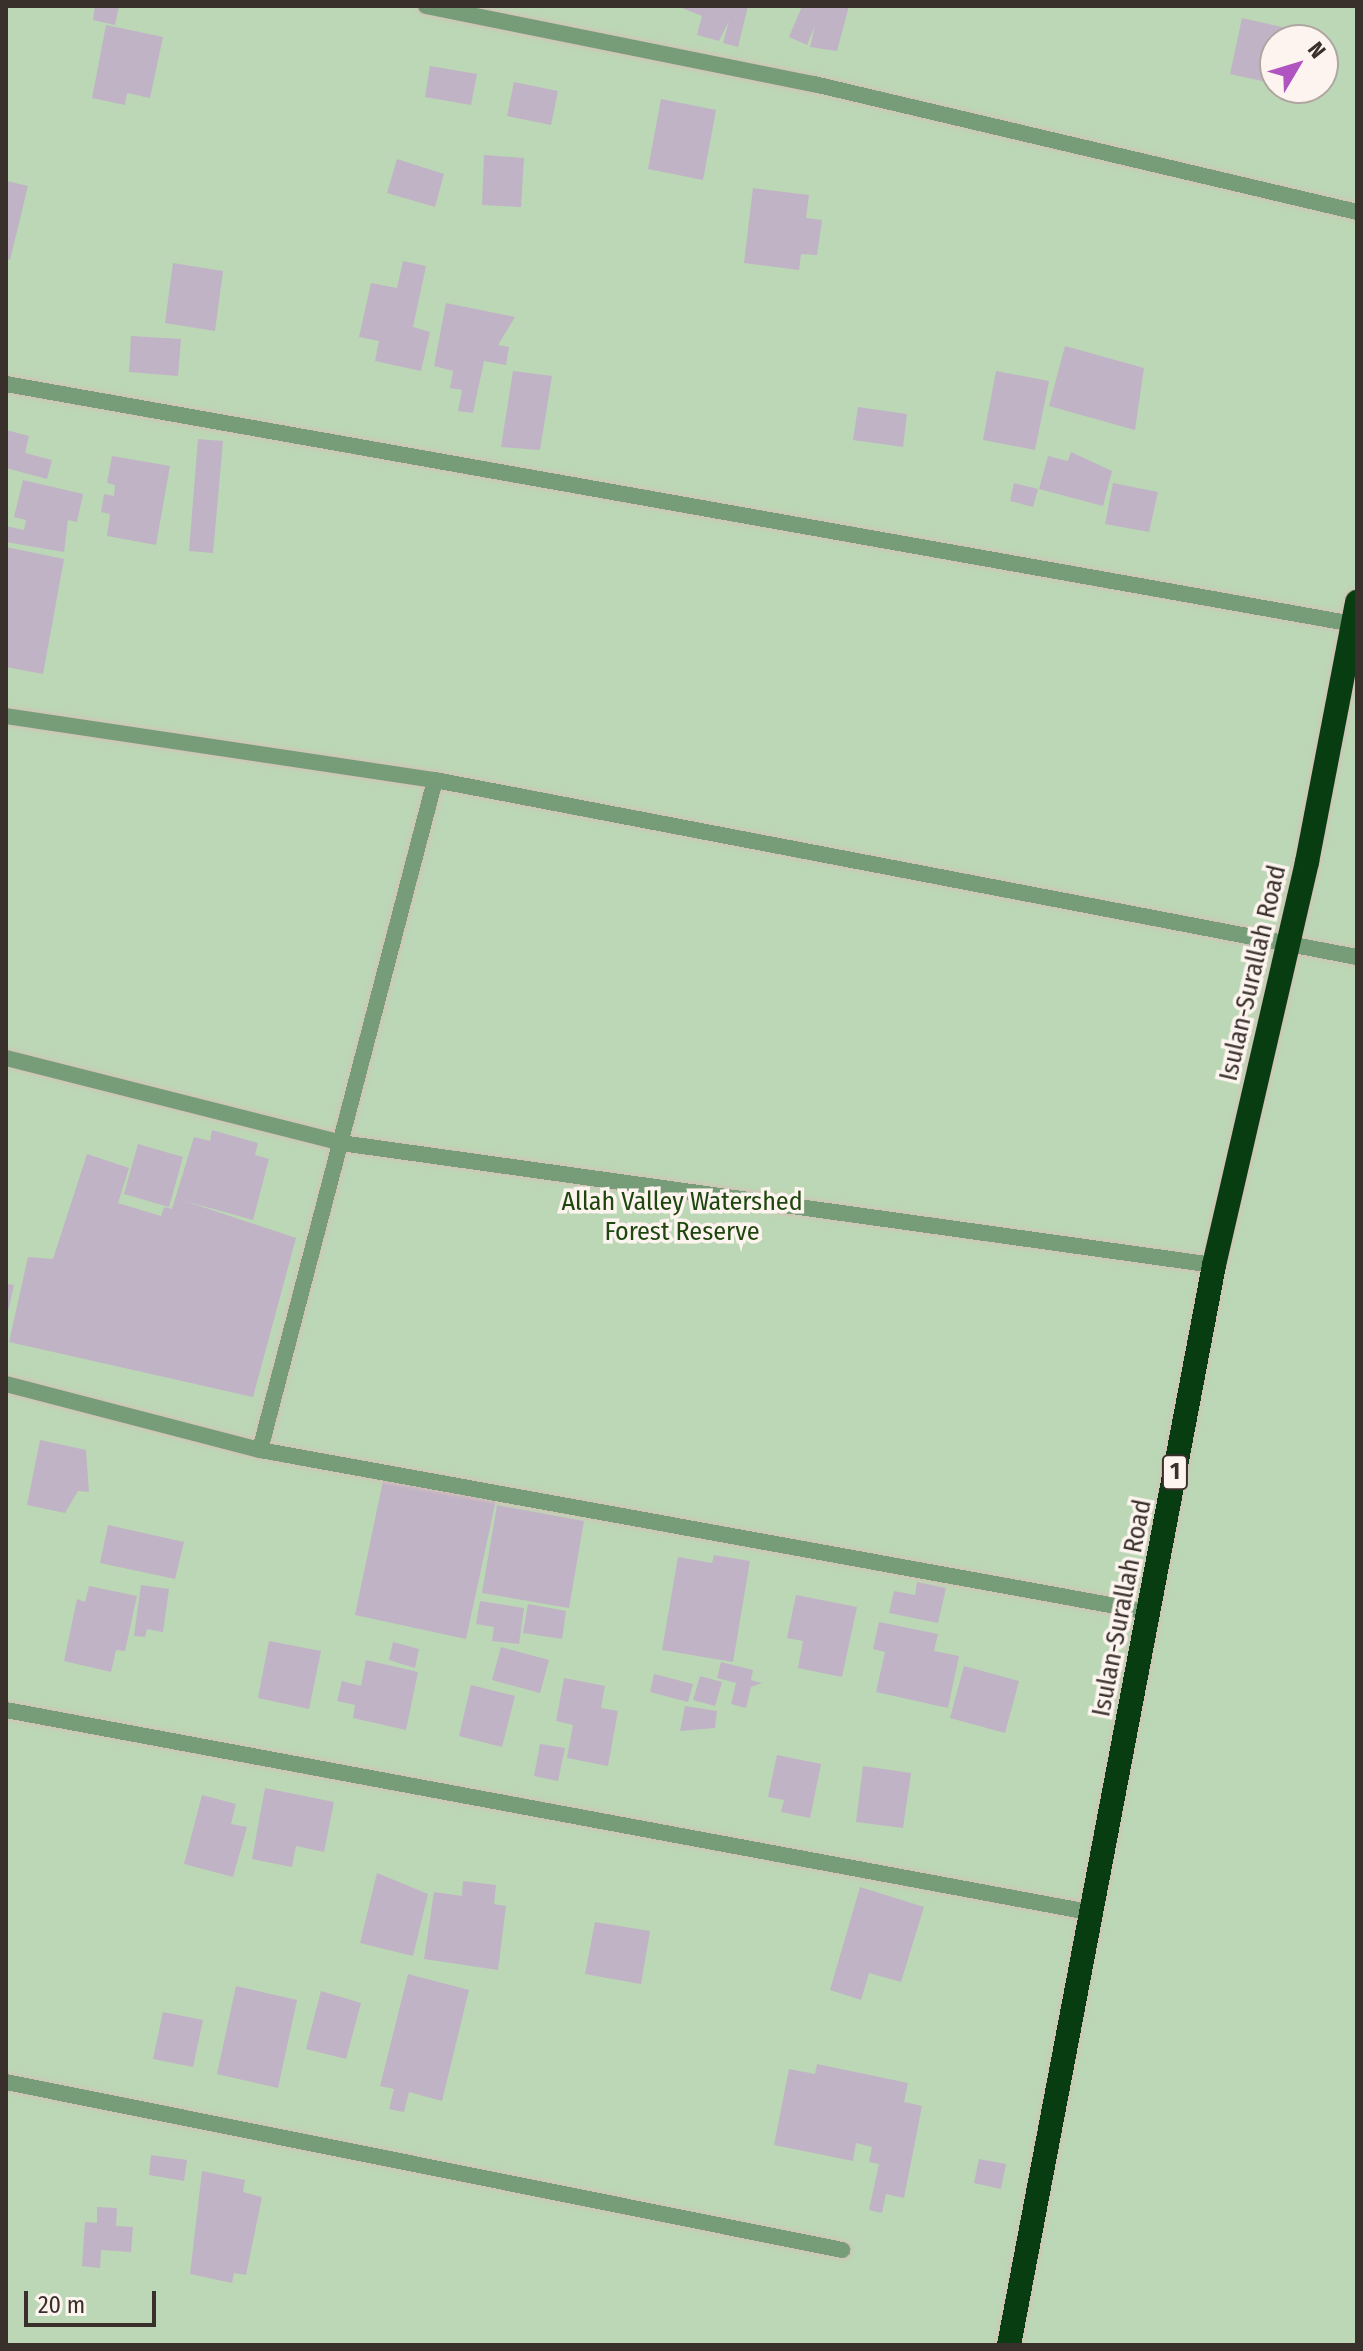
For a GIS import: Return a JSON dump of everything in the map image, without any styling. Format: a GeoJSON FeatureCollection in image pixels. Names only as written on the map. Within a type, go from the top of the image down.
{"type":"FeatureCollection","features":[{"type":"Feature","properties":{"kind":"highway","name":"Isulan-Surallah Road"},"geometry":{"type":"LineString","coordinates":[[1009,2345],[1094,1913],[1214,1265],[1290,942],[1355,613]]}},
{"type":"Feature","properties":{"kind":"street"},"geometry":{"type":"LineString","coordinates":[[426,6],[814,84],[1357,212]]}},
{"type":"Feature","properties":{"kind":"street"},"geometry":{"type":"LineString","coordinates":[[6,384],[1355,613]]}},
{"type":"Feature","properties":{"kind":"street"},"geometry":{"type":"LineString","coordinates":[[6,716],[435,780],[1357,957]]}},
{"type":"Feature","properties":{"kind":"street"},"geometry":{"type":"LineString","coordinates":[[260,1450],[435,780]]}},
{"type":"Feature","properties":{"kind":"street"},"geometry":{"type":"LineString","coordinates":[[6,1058],[341,1143],[1214,1265]]}},
{"type":"Feature","properties":{"kind":"street"},"geometry":{"type":"LineString","coordinates":[[6,1384],[260,1450],[1149,1612]]}},
{"type":"Feature","properties":{"kind":"street"},"geometry":{"type":"LineString","coordinates":[[6,1710],[1094,1913]]}},
{"type":"Feature","properties":{"kind":"street"},"geometry":{"type":"LineString","coordinates":[[6,2082],[842,2250]]}},
{"type":"Feature","properties":{"kind":"green space","name":"Allah Valley Watershed Forest Reserve"},"geometry":{"type":"Polygon","coordinates":[[[6,6],[1357,6],[1357,2345],[6,2345],[6,6]]]}},
{"type":"Feature","properties":{"kind":"building"},"geometry":{"type":"Polygon","coordinates":[[[95,6],[119,6],[115,25],[93,20],[95,6]]]}},
{"type":"Feature","properties":{"kind":"building"},"geometry":{"type":"Polygon","coordinates":[[[677,6],[748,6],[738,47],[723,43],[729,21],[719,41],[697,35],[702,16],[677,6]]]}},
{"type":"Feature","properties":{"kind":"building"},"geometry":{"type":"Polygon","coordinates":[[[802,6],[849,6],[837,51],[810,47],[815,26],[807,45],[789,37],[802,6]]]}},
{"type":"Feature","properties":{"kind":"building"},"geometry":{"type":"Polygon","coordinates":[[[1242,18],[1269,24],[1259,24],[1259,80],[1230,74],[1242,18]]]}},
{"type":"Feature","properties":{"kind":"building"},"geometry":{"type":"Polygon","coordinates":[[[106,25],[163,37],[150,98],[127,93],[125,105],[92,98],[106,25]]]}},
{"type":"Feature","properties":{"kind":"building"},"geometry":{"type":"Polygon","coordinates":[[[430,66],[477,74],[471,105],[425,97],[430,66]]]}},
{"type":"Feature","properties":{"kind":"building"},"geometry":{"type":"Polygon","coordinates":[[[514,82],[558,91],[551,125],[507,116],[514,82]]]}},
{"type":"Feature","properties":{"kind":"building"},"geometry":{"type":"Polygon","coordinates":[[[661,99],[716,110],[703,180],[648,169],[661,99]]]}},
{"type":"Feature","properties":{"kind":"building"},"geometry":{"type":"Polygon","coordinates":[[[484,155],[524,158],[521,207],[482,205],[484,155]]]}},
{"type":"Feature","properties":{"kind":"building"},"geometry":{"type":"Polygon","coordinates":[[[397,159],[444,174],[435,207],[387,193],[397,159]]]}},
{"type":"Feature","properties":{"kind":"building"},"geometry":{"type":"Polygon","coordinates":[[[7,181],[28,186],[10,260],[6,259],[7,181]]]}},
{"type":"Feature","properties":{"kind":"building"},"geometry":{"type":"Polygon","coordinates":[[[753,188],[809,195],[806,218],[822,220],[817,255],[801,254],[799,270],[744,263],[753,188]]]}},
{"type":"Feature","properties":{"kind":"building"},"geometry":{"type":"Polygon","coordinates":[[[403,261],[426,266],[413,327],[430,332],[421,371],[375,361],[379,341],[359,337],[371,283],[397,288],[403,261]]]}},
{"type":"Feature","properties":{"kind":"building"},"geometry":{"type":"Polygon","coordinates":[[[173,263],[223,271],[215,331],[165,323],[173,263]]]}},
{"type":"Feature","properties":{"kind":"building"},"geometry":{"type":"Polygon","coordinates":[[[446,303],[515,317],[498,345],[509,347],[506,365],[484,361],[473,413],[458,411],[462,390],[450,388],[453,371],[434,366],[446,303]]]}},
{"type":"Feature","properties":{"kind":"building"},"geometry":{"type":"Polygon","coordinates":[[[131,336],[181,339],[178,376],[129,372],[131,336]]]}},
{"type":"Feature","properties":{"kind":"building"},"geometry":{"type":"Polygon","coordinates":[[[1065,346],[1144,368],[1135,430],[1049,406],[1065,346]]]}},
{"type":"Feature","properties":{"kind":"building"},"geometry":{"type":"Polygon","coordinates":[[[513,371],[552,376],[540,450],[501,447],[513,371]]]}},
{"type":"Feature","properties":{"kind":"building"},"geometry":{"type":"Polygon","coordinates":[[[996,371],[1049,381],[1035,450],[983,440],[996,371]]]}},
{"type":"Feature","properties":{"kind":"building"},"geometry":{"type":"Polygon","coordinates":[[[858,407],[907,414],[903,447],[853,440],[858,407]]]}},
{"type":"Feature","properties":{"kind":"building"},"geometry":{"type":"Polygon","coordinates":[[[6,430],[29,436],[25,453],[52,460],[47,479],[6,468],[6,430]]]}},
{"type":"Feature","properties":{"kind":"building"},"geometry":{"type":"Polygon","coordinates":[[[198,439],[223,441],[213,553],[189,551],[198,439]]]}},
{"type":"Feature","properties":{"kind":"building"},"geometry":{"type":"Polygon","coordinates":[[[1071,452],[1112,471],[1103,506],[1039,489],[1048,456],[1068,461],[1071,452]]]}},
{"type":"Feature","properties":{"kind":"building"},"geometry":{"type":"Polygon","coordinates":[[[112,456],[170,466],[156,545],[107,536],[110,514],[101,512],[104,494],[114,496],[115,485],[107,483],[112,456]]]}},
{"type":"Feature","properties":{"kind":"building"},"geometry":{"type":"Polygon","coordinates":[[[23,480],[83,494],[77,522],[68,520],[64,552],[6,542],[6,526],[24,530],[26,520],[14,517],[23,480]]]}},
{"type":"Feature","properties":{"kind":"building"},"geometry":{"type":"Polygon","coordinates":[[[1014,483],[1038,489],[1033,507],[1010,501],[1014,483]]]}},
{"type":"Feature","properties":{"kind":"building"},"geometry":{"type":"Polygon","coordinates":[[[1113,483],[1158,492],[1149,532],[1105,524],[1113,483]]]}},
{"type":"Feature","properties":{"kind":"building"},"geometry":{"type":"Polygon","coordinates":[[[6,547],[64,559],[43,674],[6,667],[6,547]]]}},
{"type":"Feature","properties":{"kind":"building"},"geometry":{"type":"Polygon","coordinates":[[[212,1130],[258,1143],[255,1155],[269,1159],[253,1220],[185,1201],[296,1238],[253,1397],[9,1342],[28,1257],[53,1259],[87,1154],[129,1168],[118,1203],[161,1216],[164,1207],[172,1209],[194,1137],[210,1141],[212,1130]]]}},
{"type":"Feature","properties":{"kind":"building"},"geometry":{"type":"Polygon","coordinates":[[[138,1144],[183,1157],[169,1207],[124,1194],[138,1144]]]}},
{"type":"Feature","properties":{"kind":"building"},"geometry":{"type":"Polygon","coordinates":[[[6,1284],[14,1285],[7,1316],[6,1316],[6,1284]]]}},
{"type":"Feature","properties":{"kind":"building"},"geometry":{"type":"Polygon","coordinates":[[[40,1440],[86,1450],[89,1492],[78,1491],[65,1513],[27,1505],[40,1440]]]}},
{"type":"Feature","properties":{"kind":"building"},"geometry":{"type":"Polygon","coordinates":[[[384,1476],[496,1500],[466,1639],[355,1615],[384,1476]]]}},
{"type":"Feature","properties":{"kind":"building"},"geometry":{"type":"Polygon","coordinates":[[[497,1505],[584,1521],[569,1608],[482,1593],[497,1505]]]}},
{"type":"Feature","properties":{"kind":"building"},"geometry":{"type":"Polygon","coordinates":[[[108,1525],[184,1542],[175,1579],[100,1563],[108,1525]]]}},
{"type":"Feature","properties":{"kind":"building"},"geometry":{"type":"Polygon","coordinates":[[[714,1555],[750,1561],[733,1662],[662,1650],[678,1557],[712,1563],[714,1555]]]}},
{"type":"Feature","properties":{"kind":"building"},"geometry":{"type":"Polygon","coordinates":[[[917,1582],[946,1588],[938,1623],[889,1613],[894,1591],[915,1595],[917,1582]]]}},
{"type":"Feature","properties":{"kind":"building"},"geometry":{"type":"Polygon","coordinates":[[[141,1585],[169,1589],[163,1632],[147,1629],[145,1637],[134,1636],[141,1585]]]}},
{"type":"Feature","properties":{"kind":"building"},"geometry":{"type":"Polygon","coordinates":[[[89,1586],[137,1596],[125,1651],[116,1650],[111,1672],[64,1661],[77,1599],[85,1602],[89,1586]]]}},
{"type":"Feature","properties":{"kind":"building"},"geometry":{"type":"Polygon","coordinates":[[[796,1595],[857,1607],[842,1677],[798,1668],[803,1641],[787,1638],[796,1595]]]}},
{"type":"Feature","properties":{"kind":"building"},"geometry":{"type":"Polygon","coordinates":[[[480,1601],[524,1608],[519,1644],[492,1641],[494,1627],[476,1624],[480,1601]]]}},
{"type":"Feature","properties":{"kind":"building"},"geometry":{"type":"Polygon","coordinates":[[[528,1604],[566,1611],[562,1639],[523,1633],[528,1604]]]}},
{"type":"Feature","properties":{"kind":"building"},"geometry":{"type":"Polygon","coordinates":[[[879,1622],[938,1634],[934,1651],[959,1656],[948,1708],[876,1692],[885,1652],[873,1649],[879,1622]]]}},
{"type":"Feature","properties":{"kind":"building"},"geometry":{"type":"Polygon","coordinates":[[[269,1641],[321,1651],[309,1709],[258,1698],[269,1641]]]}},
{"type":"Feature","properties":{"kind":"building"},"geometry":{"type":"Polygon","coordinates":[[[393,1642],[419,1649],[415,1668],[389,1660],[393,1642]]]}},
{"type":"Feature","properties":{"kind":"building"},"geometry":{"type":"Polygon","coordinates":[[[501,1647],[549,1660],[540,1693],[492,1680],[501,1647]]]}},
{"type":"Feature","properties":{"kind":"building"},"geometry":{"type":"Polygon","coordinates":[[[366,1660],[418,1672],[406,1730],[353,1718],[355,1705],[337,1701],[342,1681],[361,1686],[366,1660]]]}},
{"type":"Feature","properties":{"kind":"building"},"geometry":{"type":"Polygon","coordinates":[[[721,1662],[753,1670],[751,1680],[762,1683],[751,1687],[746,1708],[731,1704],[736,1683],[717,1678],[721,1662]]]}},
{"type":"Feature","properties":{"kind":"building"},"geometry":{"type":"Polygon","coordinates":[[[964,1666],[1019,1681],[1005,1733],[950,1718],[964,1666]]]}},
{"type":"Feature","properties":{"kind":"building"},"geometry":{"type":"Polygon","coordinates":[[[654,1674],[693,1684],[688,1702],[650,1692],[654,1674]]]}},
{"type":"Feature","properties":{"kind":"building"},"geometry":{"type":"Polygon","coordinates":[[[700,1676],[722,1682],[715,1706],[693,1700],[700,1676]]]}},
{"type":"Feature","properties":{"kind":"building"},"geometry":{"type":"Polygon","coordinates":[[[564,1678],[605,1686],[601,1708],[618,1711],[608,1766],[567,1758],[573,1725],[556,1721],[564,1678]]]}},
{"type":"Feature","properties":{"kind":"building"},"geometry":{"type":"Polygon","coordinates":[[[471,1685],[515,1696],[502,1747],[459,1736],[471,1685]]]}},
{"type":"Feature","properties":{"kind":"building"},"geometry":{"type":"Polygon","coordinates":[[[685,1706],[717,1711],[715,1728],[680,1731],[685,1706]]]}},
{"type":"Feature","properties":{"kind":"building"},"geometry":{"type":"Polygon","coordinates":[[[540,1744],[565,1748],[558,1781],[534,1776],[540,1744]]]}},
{"type":"Feature","properties":{"kind":"building"},"geometry":{"type":"Polygon","coordinates":[[[777,1755],[821,1764],[810,1818],[781,1812],[784,1800],[768,1797],[777,1755]]]}},
{"type":"Feature","properties":{"kind":"building"},"geometry":{"type":"Polygon","coordinates":[[[863,1766],[911,1773],[903,1828],[856,1822],[863,1766]]]}},
{"type":"Feature","properties":{"kind":"building"},"geometry":{"type":"Polygon","coordinates":[[[265,1788],[334,1802],[324,1852],[296,1846],[292,1867],[252,1859],[265,1788]]]}},
{"type":"Feature","properties":{"kind":"building"},"geometry":{"type":"Polygon","coordinates":[[[202,1795],[236,1804],[231,1824],[247,1827],[233,1877],[184,1864],[202,1795]]]}},
{"type":"Feature","properties":{"kind":"building"},"geometry":{"type":"Polygon","coordinates":[[[377,1873],[428,1894],[413,1956],[360,1943],[377,1873]]]}},
{"type":"Feature","properties":{"kind":"building"},"geometry":{"type":"Polygon","coordinates":[[[463,1881],[496,1885],[494,1904],[506,1906],[498,1970],[424,1959],[434,1892],[462,1896],[463,1881]]]}},
{"type":"Feature","properties":{"kind":"building"},"geometry":{"type":"Polygon","coordinates":[[[860,1887],[924,1907],[901,1982],[869,1973],[861,2000],[830,1990],[860,1887]]]}},
{"type":"Feature","properties":{"kind":"building"},"geometry":{"type":"Polygon","coordinates":[[[595,1922],[650,1931],[641,1984],[585,1974],[595,1922]]]}},
{"type":"Feature","properties":{"kind":"building"},"geometry":{"type":"Polygon","coordinates":[[[408,1974],[469,1990],[442,2101],[409,2092],[404,2112],[389,2109],[394,2089],[380,2086],[408,1974]]]}},
{"type":"Feature","properties":{"kind":"building"},"geometry":{"type":"Polygon","coordinates":[[[236,1986],[297,2000],[278,2088],[217,2074],[236,1986]]]}},
{"type":"Feature","properties":{"kind":"building"},"geometry":{"type":"Polygon","coordinates":[[[321,1991],[361,2003],[346,2059],[306,2049],[321,1991]]]}},
{"type":"Feature","properties":{"kind":"building"},"geometry":{"type":"Polygon","coordinates":[[[163,2012],[203,2020],[193,2067],[153,2059],[163,2012]]]}},
{"type":"Feature","properties":{"kind":"building"},"geometry":{"type":"Polygon","coordinates":[[[817,2064],[908,2083],[904,2102],[922,2106],[904,2198],[886,2194],[882,2213],[869,2210],[879,2164],[869,2162],[872,2147],[856,2143],[853,2161],[774,2145],[789,2069],[815,2074],[817,2064]]]}},
{"type":"Feature","properties":{"kind":"building"},"geometry":{"type":"Polygon","coordinates":[[[151,2155],[187,2160],[184,2181],[149,2175],[151,2155]]]}},
{"type":"Feature","properties":{"kind":"building"},"geometry":{"type":"Polygon","coordinates":[[[979,2159],[1006,2164],[1001,2189],[974,2183],[979,2159]]]}},
{"type":"Feature","properties":{"kind":"building"},"geometry":{"type":"Polygon","coordinates":[[[202,2171],[245,2180],[243,2192],[262,2197],[246,2275],[234,2273],[232,2283],[190,2274],[202,2171]]]}},
{"type":"Feature","properties":{"kind":"building"},"geometry":{"type":"Polygon","coordinates":[[[97,2207],[117,2208],[116,2226],[133,2227],[131,2252],[101,2250],[100,2268],[82,2266],[85,2222],[97,2223],[97,2207]]]}}]}
